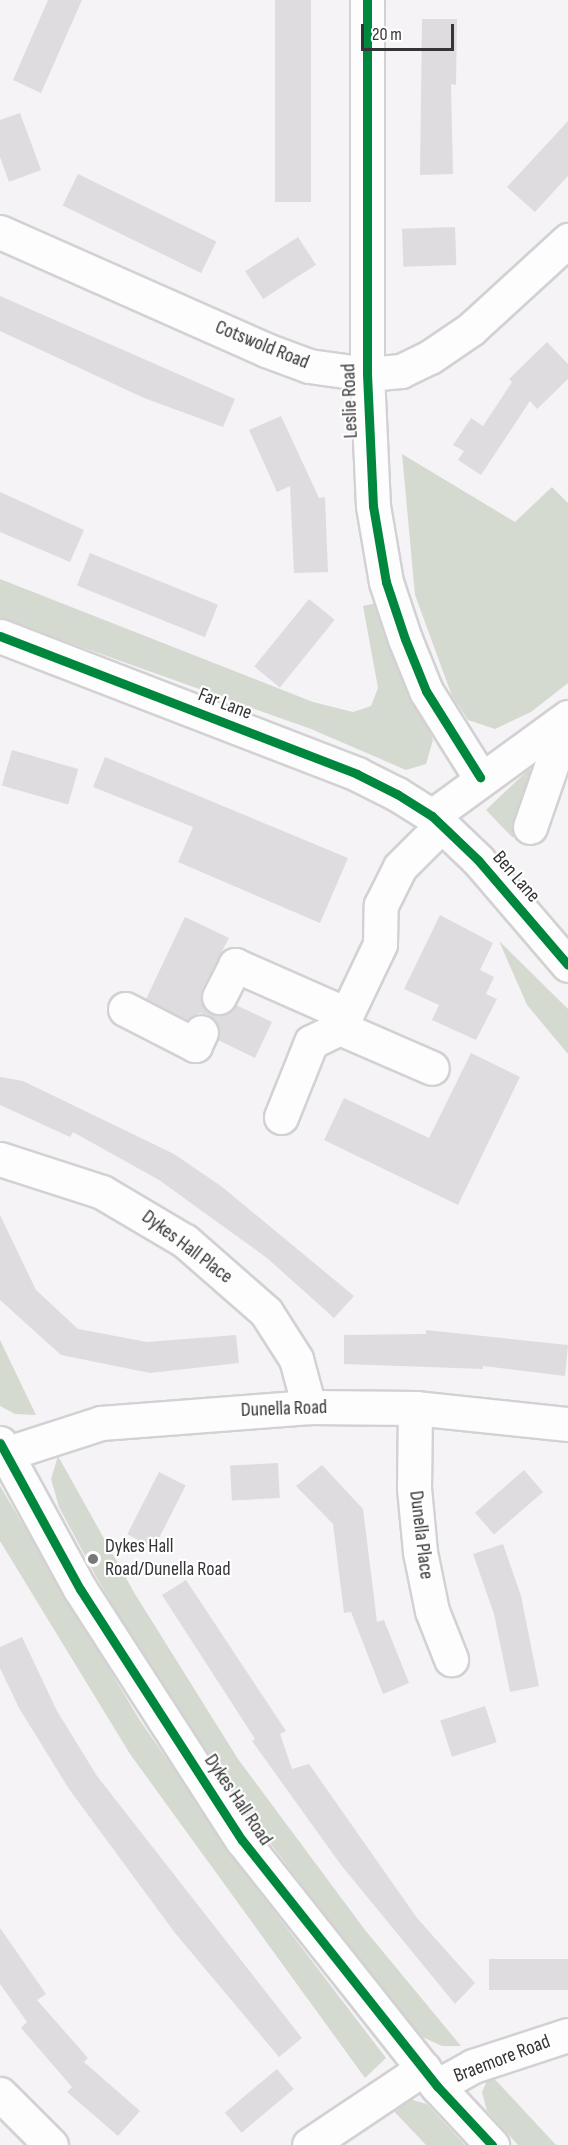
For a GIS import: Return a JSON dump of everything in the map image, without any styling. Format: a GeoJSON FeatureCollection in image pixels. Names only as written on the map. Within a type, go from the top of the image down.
{"type":"FeatureCollection","features":[{"type":"Feature","properties":{"kind":"street","name":"Leslie Road"},"geometry":{"type":"LineString","coordinates":[[367,0],[367,374],[373,506],[386,582],[426,691],[480,777]]}},
{"type":"Feature","properties":{"kind":"street","name":"Cotswold Road"},"geometry":{"type":"LineString","coordinates":[[0,232],[266,350],[309,366],[367,374],[401,371],[430,357],[471,329],[568,240]]}},
{"type":"Feature","properties":{"kind":"street","name":"Far Lane"},"geometry":{"type":"LineString","coordinates":[[0,636],[357,774],[437,820]]}},
{"type":"Feature","properties":{"kind":"street"},"geometry":{"type":"LineString","coordinates":[[280,1117],[311,1042],[343,1021],[380,944],[381,905],[400,867],[437,820],[480,777],[568,717]]}},
{"type":"Feature","properties":{"kind":"street"},"geometry":{"type":"LineString","coordinates":[[530,827],[568,717]]}},
{"type":"Feature","properties":{"kind":"street","name":"Ben Lane"},"geometry":{"type":"LineString","coordinates":[[437,820],[568,965]]}},
{"type":"Feature","properties":{"kind":"street"},"geometry":{"type":"LineString","coordinates":[[219,997],[236,965],[432,1068]]}},
{"type":"Feature","properties":{"kind":"street"},"geometry":{"type":"LineString","coordinates":[[125,1009],[195,1045],[201,1032]]}},
{"type":"Feature","properties":{"kind":"street","name":"Dykes Hall Place"},"geometry":{"type":"LineString","coordinates":[[0,1159],[102,1192],[144,1213],[194,1247],[266,1312],[296,1359],[309,1407]]}},
{"type":"Feature","properties":{"kind":"street","name":"Dunella Road"},"geometry":{"type":"LineString","coordinates":[[3,1449],[101,1423],[309,1407],[415,1408],[568,1424]]}},
{"type":"Feature","properties":{"kind":"street","name":"Dunella Place"},"geometry":{"type":"LineString","coordinates":[[415,1408],[414,1488],[420,1552],[432,1611],[451,1659]]}},
{"type":"Feature","properties":{"kind":"street","name":"Dykes Hall Road"},"geometry":{"type":"LineString","coordinates":[[3,1449],[80,1589],[242,1840],[430,2077],[492,2145]]}},
{"type":"Feature","properties":{"kind":"street","name":"Braemore Road"},"geometry":{"type":"LineString","coordinates":[[309,2145],[430,2077],[473,2066],[568,2035]]}},
{"type":"Feature","properties":{"kind":"street"},"geometry":{"type":"LineString","coordinates":[[0,2094],[51,2145]]}},
{"type":"Feature","properties":{"kind":"shaded area"},"geometry":{"type":"Polygon","coordinates":[[[402,454],[515,522],[552,487],[568,503],[568,683],[531,712],[495,729],[468,720],[452,696],[415,595],[402,454]]]}},
{"type":"Feature","properties":{"kind":"shaded area"},"geometry":{"type":"Polygon","coordinates":[[[0,579],[313,702],[353,712],[371,706],[378,688],[363,606],[381,602],[433,740],[426,764],[406,770],[311,729],[0,618],[0,579]]]}},
{"type":"Feature","properties":{"kind":"shaded area"},"geometry":{"type":"Polygon","coordinates":[[[529,769],[534,778],[513,838],[486,810],[529,769]]]}},
{"type":"Feature","properties":{"kind":"shaded area"},"geometry":{"type":"Polygon","coordinates":[[[499,941],[568,1009],[568,1054],[527,1005],[499,941]]]}},
{"type":"Feature","properties":{"kind":"shaded area"},"geometry":{"type":"Polygon","coordinates":[[[0,1340],[36,1415],[15,1414],[0,1406],[0,1340]]]}},
{"type":"Feature","properties":{"kind":"shaded area"},"geometry":{"type":"Polygon","coordinates":[[[58,1456],[135,1594],[238,1759],[365,1930],[461,2046],[442,2046],[416,2034],[251,1818],[162,1687],[98,1580],[59,1507],[51,1479],[58,1456]]]}},
{"type":"Feature","properties":{"kind":"shaded area"},"geometry":{"type":"Polygon","coordinates":[[[0,1486],[139,1719],[254,1885],[386,2058],[365,2078],[130,1754],[0,1541],[0,1486]]]}},
{"type":"Feature","properties":{"kind":"shaded area"},"geometry":{"type":"Polygon","coordinates":[[[490,2074],[556,2145],[518,2145],[487,2111],[482,2092],[490,2074]]]}},
{"type":"Feature","properties":{"kind":"shaded area"},"geometry":{"type":"Polygon","coordinates":[[[409,2099],[427,2104],[465,2145],[426,2145],[389,2106],[409,2099]]]}},
{"type":"Feature","properties":{"kind":"building"},"geometry":{"type":"Polygon","coordinates":[[[48,0],[82,0],[41,93],[13,80],[48,0]]]}},
{"type":"Feature","properties":{"kind":"building"},"geometry":{"type":"Polygon","coordinates":[[[275,0],[311,0],[311,202],[275,202],[275,0]]]}},
{"type":"Feature","properties":{"kind":"building"},"geometry":{"type":"Polygon","coordinates":[[[422,19],[457,19],[456,85],[451,84],[453,174],[420,175],[422,19]]]}},
{"type":"Feature","properties":{"kind":"building"},"geometry":{"type":"Polygon","coordinates":[[[20,113],[41,170],[9,182],[0,157],[0,120],[20,113]]]}},
{"type":"Feature","properties":{"kind":"building"},"geometry":{"type":"Polygon","coordinates":[[[568,121],[568,176],[535,212],[507,187],[568,121]]]}},
{"type":"Feature","properties":{"kind":"building"},"geometry":{"type":"Polygon","coordinates":[[[78,174],[216,242],[201,273],[63,205],[78,174]]]}},
{"type":"Feature","properties":{"kind":"building"},"geometry":{"type":"Polygon","coordinates":[[[455,227],[456,265],[403,267],[402,229],[455,227]]]}},
{"type":"Feature","properties":{"kind":"building"},"geometry":{"type":"Polygon","coordinates":[[[298,237],[316,265],[263,299],[245,271],[298,237]]]}},
{"type":"Feature","properties":{"kind":"building"},"geometry":{"type":"Polygon","coordinates":[[[0,296],[235,399],[223,427],[144,398],[0,331],[0,296]]]}},
{"type":"Feature","properties":{"kind":"building"},"geometry":{"type":"Polygon","coordinates":[[[547,342],[568,364],[568,379],[537,409],[530,401],[481,475],[458,460],[464,451],[453,445],[471,418],[483,426],[512,382],[509,379],[547,342]]]}},
{"type":"Feature","properties":{"kind":"building"},"geometry":{"type":"Polygon","coordinates":[[[281,416],[319,498],[325,497],[328,572],[294,573],[290,486],[277,492],[249,430],[281,416]]]}},
{"type":"Feature","properties":{"kind":"building"},"geometry":{"type":"Polygon","coordinates":[[[0,492],[84,530],[70,562],[0,532],[0,492]]]}},
{"type":"Feature","properties":{"kind":"building"},"geometry":{"type":"Polygon","coordinates":[[[90,553],[218,605],[205,637],[77,585],[90,553]]]}},
{"type":"Feature","properties":{"kind":"building"},"geometry":{"type":"Polygon","coordinates":[[[309,599],[335,620],[280,687],[254,667],[309,599]]]}},
{"type":"Feature","properties":{"kind":"building"},"geometry":{"type":"Polygon","coordinates":[[[12,750],[78,769],[68,805],[2,786],[12,750]]]}},
{"type":"Feature","properties":{"kind":"building"},"geometry":{"type":"Polygon","coordinates":[[[105,757],[348,858],[320,923],[178,862],[193,827],[93,787],[105,757]]]}},
{"type":"Feature","properties":{"kind":"building"},"geometry":{"type":"Polygon","coordinates":[[[440,915],[493,943],[480,970],[494,977],[486,994],[497,999],[476,1040],[432,1020],[439,1005],[404,989],[440,915]]]}},
{"type":"Feature","properties":{"kind":"building"},"geometry":{"type":"Polygon","coordinates":[[[185,917],[229,938],[202,989],[204,1008],[221,1016],[236,1005],[272,1022],[255,1058],[218,1040],[220,1030],[209,1015],[199,1013],[187,1020],[146,999],[185,917]]]}},
{"type":"Feature","properties":{"kind":"building"},"geometry":{"type":"Polygon","coordinates":[[[471,1053],[520,1077],[458,1205],[324,1140],[344,1098],[429,1138],[471,1053]]]}},
{"type":"Feature","properties":{"kind":"building"},"geometry":{"type":"Polygon","coordinates":[[[0,1077],[23,1081],[174,1154],[221,1186],[354,1296],[334,1318],[267,1258],[159,1180],[73,1132],[70,1137],[0,1105],[0,1077]]]}},
{"type":"Feature","properties":{"kind":"building"},"geometry":{"type":"Polygon","coordinates":[[[0,1215],[36,1290],[78,1329],[147,1342],[236,1335],[239,1363],[150,1373],[61,1355],[0,1300],[0,1215]]]}},
{"type":"Feature","properties":{"kind":"building"},"geometry":{"type":"Polygon","coordinates":[[[426,1330],[568,1345],[565,1376],[483,1366],[483,1369],[344,1364],[344,1335],[426,1334],[426,1330]]]}},
{"type":"Feature","properties":{"kind":"building"},"geometry":{"type":"Polygon","coordinates":[[[278,1463],[280,1498],[232,1500],[230,1466],[278,1463]]]}},
{"type":"Feature","properties":{"kind":"building"},"geometry":{"type":"Polygon","coordinates":[[[322,1465],[363,1509],[377,1622],[384,1620],[409,1683],[383,1694],[351,1612],[344,1613],[333,1524],[296,1486],[322,1465]]]}},
{"type":"Feature","properties":{"kind":"building"},"geometry":{"type":"Polygon","coordinates":[[[524,1470],[543,1492],[494,1535],[475,1513],[524,1470]]]}},
{"type":"Feature","properties":{"kind":"building"},"geometry":{"type":"Polygon","coordinates":[[[159,1472],[186,1486],[154,1548],[127,1534],[159,1472]]]}},
{"type":"Feature","properties":{"kind":"building"},"geometry":{"type":"Polygon","coordinates":[[[503,1544],[521,1596],[539,1686],[510,1692],[494,1614],[473,1554],[503,1544]]]}},
{"type":"Feature","properties":{"kind":"building"},"geometry":{"type":"Polygon","coordinates":[[[186,1580],[286,1731],[280,1734],[292,1769],[309,1764],[417,1918],[475,1983],[455,2004],[341,1865],[252,1741],[255,1739],[162,1595],[186,1580]]]}},
{"type":"Feature","properties":{"kind":"building"},"geometry":{"type":"Polygon","coordinates":[[[22,1637],[57,1711],[97,1776],[302,2038],[279,2057],[175,1933],[69,1789],[19,1708],[0,1668],[0,1647],[22,1637]]]}},
{"type":"Feature","properties":{"kind":"building"},"geometry":{"type":"Polygon","coordinates":[[[485,1706],[497,1742],[452,1757],[440,1721],[485,1706]]]}},
{"type":"Feature","properties":{"kind":"building"},"geometry":{"type":"Polygon","coordinates":[[[0,1928],[46,1994],[37,2000],[88,2058],[84,2062],[140,2111],[118,2136],[67,2092],[72,2087],[21,2028],[27,2022],[0,1984],[0,1928]]]}},
{"type":"Feature","properties":{"kind":"building"},"geometry":{"type":"Polygon","coordinates":[[[489,1959],[568,1959],[568,1990],[489,1990],[489,1959]]]}},
{"type":"Feature","properties":{"kind":"building"},"geometry":{"type":"Polygon","coordinates":[[[277,2069],[294,2089],[242,2133],[225,2113],[277,2069]]]}},
{"type":"Feature","properties":{"kind":"cycle path"},"geometry":{"type":"LineString","coordinates":[[367,0],[367,374],[373,506],[386,582],[405,639],[426,691],[480,777]]}},
{"type":"Feature","properties":{"kind":"cycle path"},"geometry":{"type":"LineString","coordinates":[[0,636],[357,774],[397,794],[432,816],[478,860],[568,965]]}},
{"type":"Feature","properties":{"kind":"cycle path"},"geometry":{"type":"LineString","coordinates":[[0,1443],[80,1589],[242,1840],[437,2086],[492,2145]]}},
{"type":"Feature","properties":{"kind":"place","name":"Dykes Hall Road/Dunella Road"},"geometry":{"type":"Point","coordinates":[93,1559]}}]}
